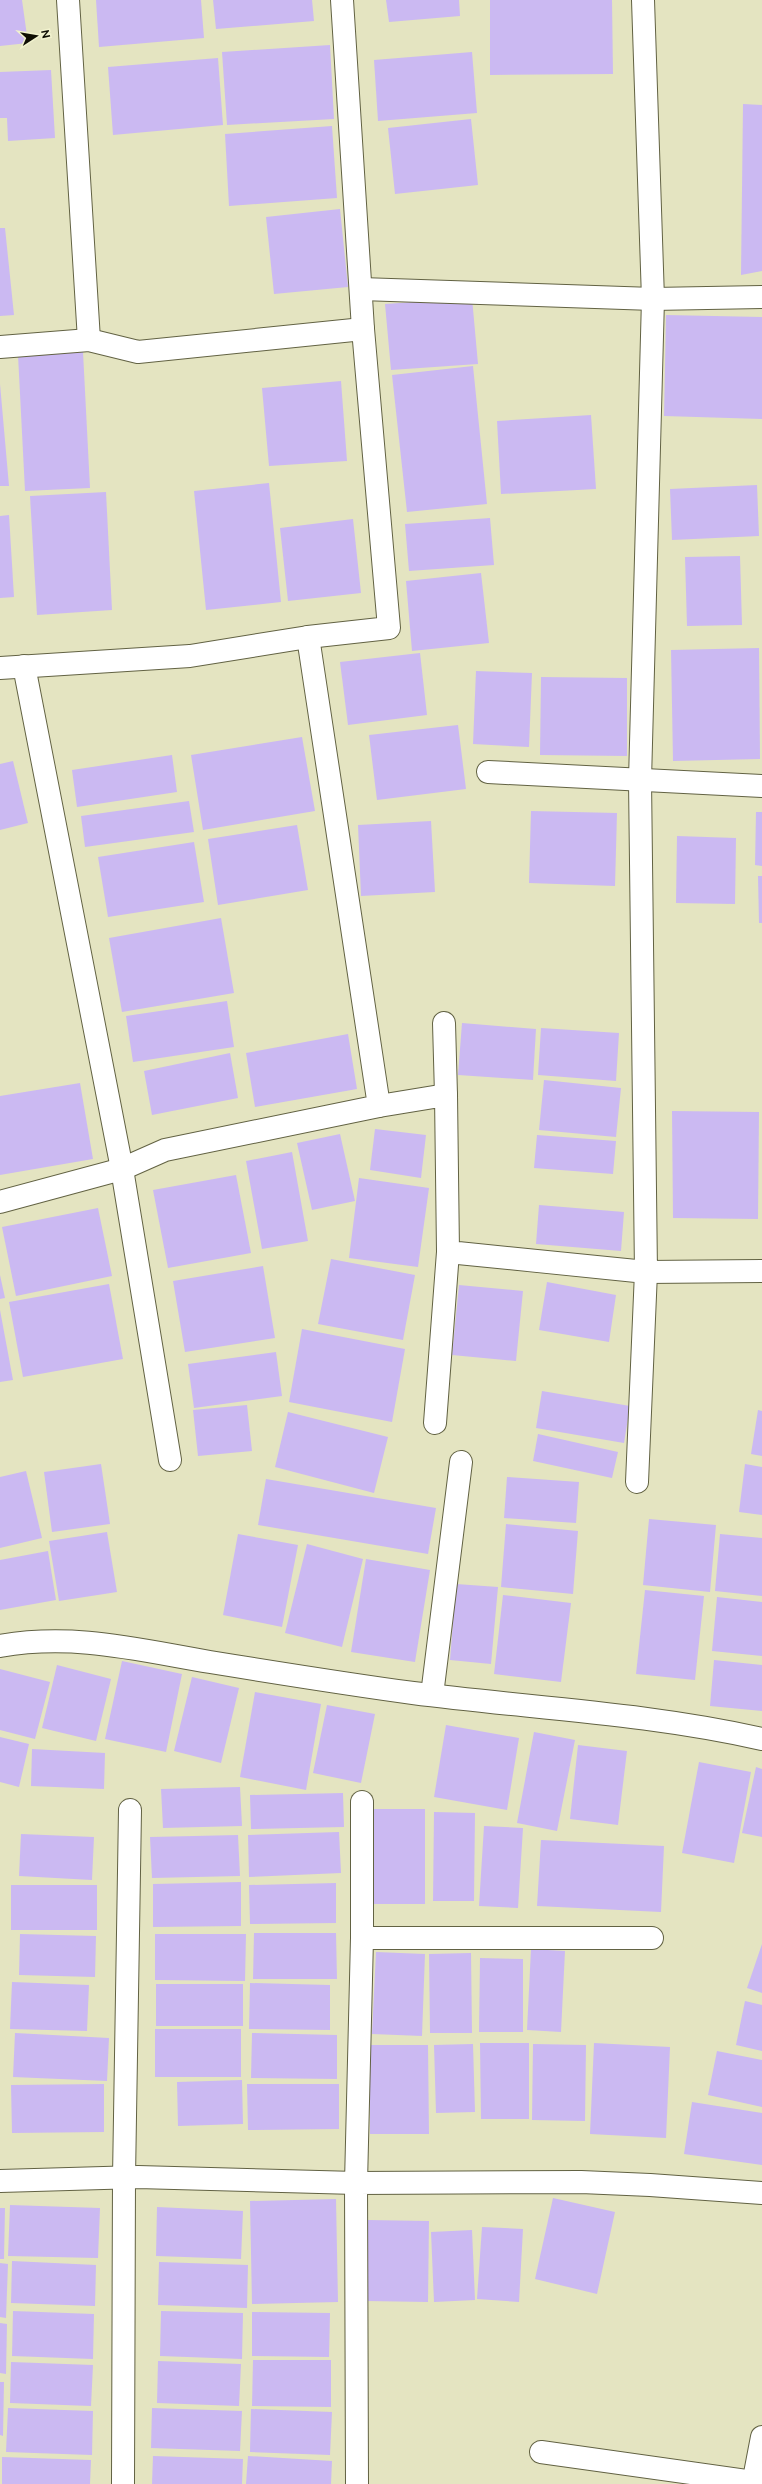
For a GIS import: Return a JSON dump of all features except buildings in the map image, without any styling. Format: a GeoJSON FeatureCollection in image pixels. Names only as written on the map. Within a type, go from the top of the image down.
{"type":"FeatureCollection","features":[{"type":"Feature","properties":{"kind":"street"},"geometry":{"type":"LineString","coordinates":[[68,0],[89,340]]}},
{"type":"Feature","properties":{"kind":"street"},"geometry":{"type":"LineString","coordinates":[[0,668],[190,656],[308,637],[389,628],[363,329],[342,0]]}},
{"type":"Feature","properties":{"kind":"street"},"geometry":{"type":"LineString","coordinates":[[637,1482],[646,1272],[640,780],[652,299],[642,0]]}},
{"type":"Feature","properties":{"kind":"street"},"geometry":{"type":"LineString","coordinates":[[361,289],[652,299],[762,297]]}},
{"type":"Feature","properties":{"kind":"street"},"geometry":{"type":"LineString","coordinates":[[0,347],[89,340],[138,352],[363,329]]}},
{"type":"Feature","properties":{"kind":"street"},"geometry":{"type":"LineString","coordinates":[[308,637],[379,1106]]}},
{"type":"Feature","properties":{"kind":"street"},"geometry":{"type":"LineString","coordinates":[[24,666],[122,1169],[170,1460]]}},
{"type":"Feature","properties":{"kind":"street"},"geometry":{"type":"LineString","coordinates":[[488,772],[762,786]]}},
{"type":"Feature","properties":{"kind":"street"},"geometry":{"type":"LineString","coordinates":[[435,1423],[448,1252],[444,1023]]}},
{"type":"Feature","properties":{"kind":"street"},"geometry":{"type":"LineString","coordinates":[[0,1202],[122,1169],[165,1150],[379,1106],[446,1095]]}},
{"type":"Feature","properties":{"kind":"street"},"geometry":{"type":"LineString","coordinates":[[448,1252],[646,1272],[762,1271]]}},
{"type":"Feature","properties":{"kind":"street"},"geometry":{"type":"LineString","coordinates":[[432,1695],[460,1462]]}},
{"type":"Feature","properties":{"kind":"street"},"geometry":{"type":"LineString","coordinates":[[0,1646],[29,1641],[96,1642],[213,1662],[432,1695],[615,1715],[762,1738]]}},
{"type":"Feature","properties":{"kind":"street"},"geometry":{"type":"LineString","coordinates":[[357,2484],[356,2183],[362,1938],[362,1802]]}},
{"type":"Feature","properties":{"kind":"street"},"geometry":{"type":"LineString","coordinates":[[123,2484],[124,2178],[130,1810]]}},
{"type":"Feature","properties":{"kind":"street"},"geometry":{"type":"LineString","coordinates":[[362,1938],[652,1938]]}},
{"type":"Feature","properties":{"kind":"street"},"geometry":{"type":"LineString","coordinates":[[0,2181],[124,2178],[356,2183],[581,2182],[650,2184],[762,2193]]}},
{"type":"Feature","properties":{"kind":"street"},"geometry":{"type":"LineString","coordinates":[[540,2452],[756,2483],[762,2437]]}}]}
